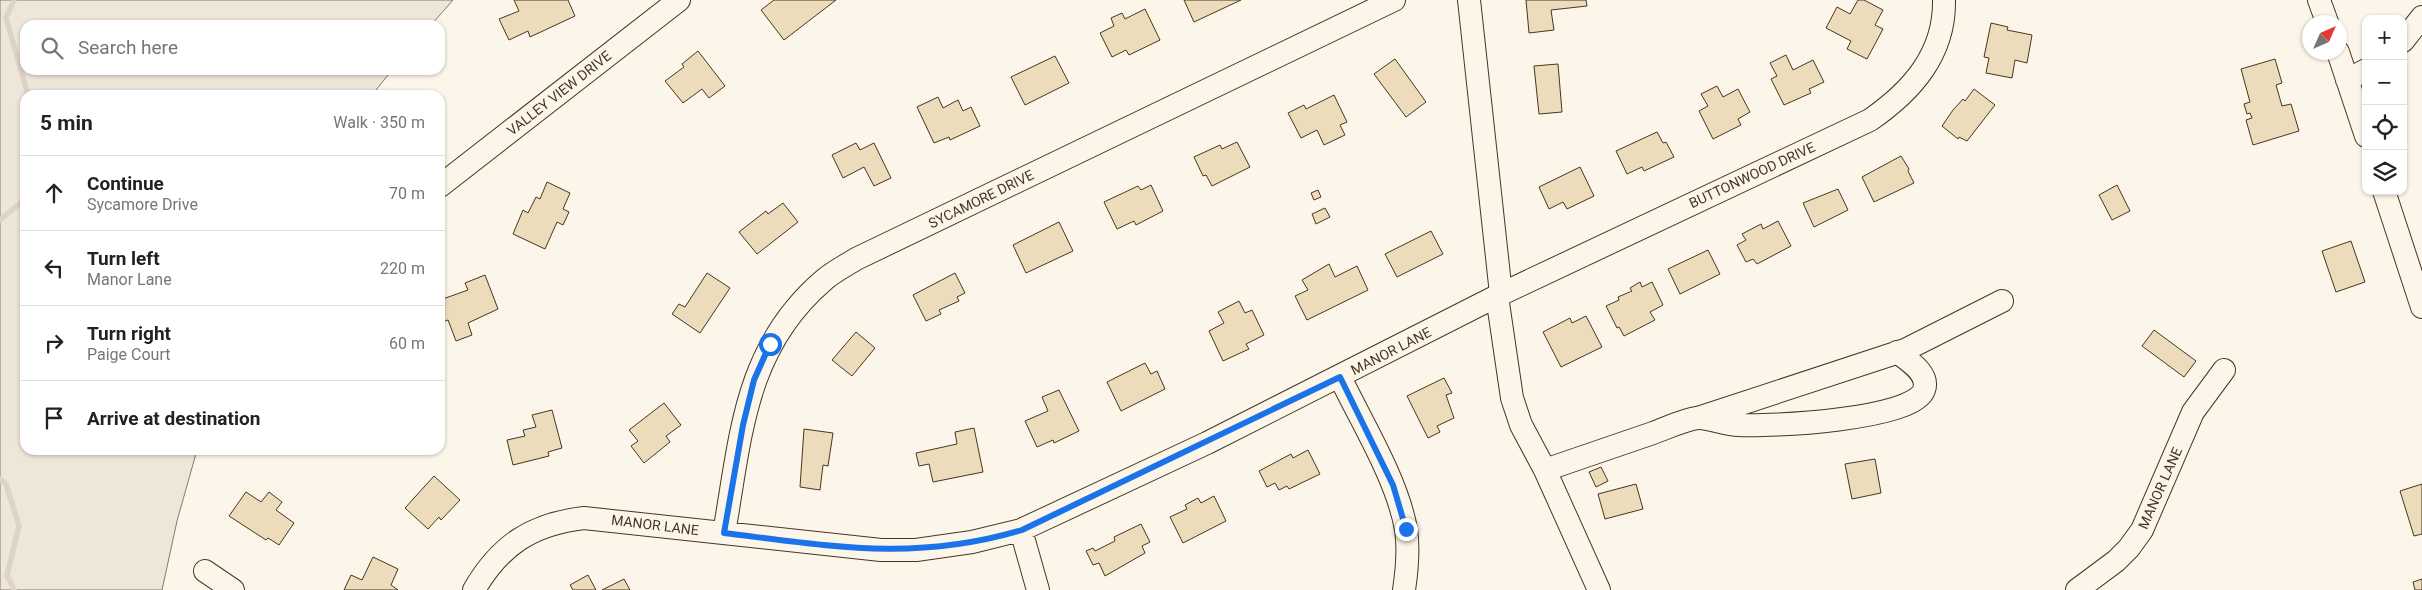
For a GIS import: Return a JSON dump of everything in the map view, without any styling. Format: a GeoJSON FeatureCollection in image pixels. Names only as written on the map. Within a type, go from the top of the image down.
{"type":"FeatureCollection","features":[{"type":"Feature","properties":{"kind":"street","name":"VALLEY VIEW DRIVE"},"geometry":{"type":"LineString","coordinates":[[445,182],[679,0]]}},
{"type":"Feature","properties":{"kind":"street","name":"SYCAMORE DRIVE"},"geometry":{"type":"LineString","coordinates":[[724,533],[743,425],[754,380],[770,344],[783,323],[801,301],[825,278],[865,255],[1394,0]]}},
{"type":"Feature","properties":{"kind":"street"},"geometry":{"type":"LineString","coordinates":[[1468,0],[1499,295],[1512,398],[1521,425],[1545,470],[1599,590]]}},
{"type":"Feature","properties":{"kind":"street","name":"BUTTONWOOD DRIVE"},"geometry":{"type":"LineString","coordinates":[[1499,295],[1870,120],[1896,102],[1923,69],[1932,53],[1941,26],[1944,0]]}},
{"type":"Feature","properties":{"kind":"street"},"geometry":{"type":"LineString","coordinates":[[2319,0],[2324,15]]}},
{"type":"Feature","properties":{"kind":"street"},"geometry":{"type":"LineString","coordinates":[[2407,36],[2422,17]]}},
{"type":"Feature","properties":{"kind":"street"},"geometry":{"type":"LineString","coordinates":[[2344,60],[2356,75],[2362,112]]}},
{"type":"Feature","properties":{"kind":"street"},"geometry":{"type":"LineString","coordinates":[[2385,195],[2422,308]]}},
{"type":"Feature","properties":{"kind":"street","name":"MANOR LANE"},"geometry":{"type":"LineString","coordinates":[[474,590],[481,577],[504,550],[529,533],[562,521],[603,518],[881,550],[916,550],[972,542],[1022,530],[1340,377],[1499,295]]}},
{"type":"Feature","properties":{"kind":"street"},"geometry":{"type":"LineString","coordinates":[[1545,470],[1897,352],[1962,323],[2002,301]]}},
{"type":"Feature","properties":{"kind":"street"},"geometry":{"type":"LineString","coordinates":[[1697,418],[1738,425],[1775,425],[1843,420],[1872,415],[1908,404],[1917,399],[1924,391],[1924,382],[1915,366],[1897,352]]}},
{"type":"Feature","properties":{"kind":"street","name":"MANOR LANE"},"geometry":{"type":"LineString","coordinates":[[2077,590],[2116,561],[2129,548],[2142,530],[2193,412],[2224,370]]}},
{"type":"Feature","properties":{"kind":"street"},"geometry":{"type":"LineString","coordinates":[[1340,377],[1393,485],[1402,508],[1407,540],[1404,590]]}},
{"type":"Feature","properties":{"kind":"street"},"geometry":{"type":"LineString","coordinates":[[1022,530],[1038,590]]}},
{"type":"Feature","properties":{"kind":"street"},"geometry":{"type":"LineString","coordinates":[[204,571],[233,590]]}},
{"type":"Feature","properties":{"kind":"shaded area"},"geometry":{"type":"Polygon","coordinates":[[[0,0],[453,0],[435,20],[20,20],[20,75],[388,75],[376,90],[20,90],[20,455],[196,455],[177,521],[162,590],[0,590],[0,0]]]}},
{"type":"Feature","properties":{"kind":"building"},"geometry":{"type":"Polygon","coordinates":[[[514,0],[568,0],[575,16],[530,37],[528,31],[509,40],[499,19],[519,11],[514,0]]]}},
{"type":"Feature","properties":{"kind":"building"},"geometry":{"type":"Polygon","coordinates":[[[774,0],[836,0],[784,40],[761,10],[774,0]]]}},
{"type":"Feature","properties":{"kind":"building"},"geometry":{"type":"Polygon","coordinates":[[[1184,0],[1241,0],[1194,22],[1184,0]]]}},
{"type":"Feature","properties":{"kind":"building"},"geometry":{"type":"Polygon","coordinates":[[[1526,0],[1586,0],[1587,6],[1551,10],[1554,30],[1529,33],[1526,0]]]}},
{"type":"Feature","properties":{"kind":"building"},"geometry":{"type":"Polygon","coordinates":[[[1858,0],[1864,0],[1883,10],[1875,25],[1883,29],[1867,59],[1847,49],[1851,41],[1826,28],[1837,7],[1850,14],[1858,0]]]}},
{"type":"Feature","properties":{"kind":"building"},"geometry":{"type":"Polygon","coordinates":[[[1145,9],[1160,40],[1129,55],[1126,50],[1112,57],[1100,33],[1114,26],[1111,18],[1122,13],[1125,19],[1145,9]]]}},
{"type":"Feature","properties":{"kind":"building"},"geometry":{"type":"Polygon","coordinates":[[[1991,23],[2008,27],[2007,30],[2032,35],[2027,63],[2015,60],[2012,78],[1986,73],[1989,58],[1984,57],[1991,23]]]}},
{"type":"Feature","properties":{"kind":"building"},"geometry":{"type":"Polygon","coordinates":[[[698,51],[725,86],[709,98],[702,89],[683,103],[665,81],[684,67],[682,64],[698,51]]]}},
{"type":"Feature","properties":{"kind":"building"},"geometry":{"type":"Polygon","coordinates":[[[1786,55],[1793,70],[1813,60],[1824,82],[1809,89],[1811,93],[1784,105],[1771,79],[1777,76],[1770,63],[1786,55]]]}},
{"type":"Feature","properties":{"kind":"building"},"geometry":{"type":"Polygon","coordinates":[[[1055,56],[1069,83],[1025,105],[1011,77],[1055,56]]]}},
{"type":"Feature","properties":{"kind":"building"},"geometry":{"type":"Polygon","coordinates":[[[1395,59],[1426,102],[1406,117],[1374,74],[1395,59]]]}},
{"type":"Feature","properties":{"kind":"building"},"geometry":{"type":"Polygon","coordinates":[[[2275,59],[2282,83],[2276,85],[2282,106],[2291,104],[2299,131],[2253,145],[2246,120],[2252,118],[2250,113],[2247,114],[2244,104],[2250,102],[2241,69],[2275,59]]]}},
{"type":"Feature","properties":{"kind":"building"},"geometry":{"type":"Polygon","coordinates":[[[1558,64],[1562,112],[1539,114],[1534,66],[1558,64]]]}},
{"type":"Feature","properties":{"kind":"building"},"geometry":{"type":"Polygon","coordinates":[[[1717,86],[1723,97],[1738,89],[1750,112],[1738,119],[1741,125],[1713,139],[1699,111],[1708,106],[1701,94],[1717,86]]]}},
{"type":"Feature","properties":{"kind":"building"},"geometry":{"type":"Polygon","coordinates":[[[1974,89],[1995,105],[1967,141],[1959,137],[1958,139],[1942,126],[1953,110],[1963,99],[1965,101],[1974,89]]]}},
{"type":"Feature","properties":{"kind":"building"},"geometry":{"type":"Polygon","coordinates":[[[1334,95],[1347,122],[1340,125],[1345,135],[1324,145],[1317,130],[1301,138],[1288,113],[1304,105],[1306,109],[1334,95]]]}},
{"type":"Feature","properties":{"kind":"building"},"geometry":{"type":"Polygon","coordinates":[[[938,97],[943,108],[958,100],[963,111],[971,107],[980,126],[950,140],[949,137],[934,143],[917,107],[938,97]]]}},
{"type":"Feature","properties":{"kind":"building"},"geometry":{"type":"Polygon","coordinates":[[[1657,132],[1663,143],[1666,142],[1674,157],[1644,171],[1642,167],[1627,174],[1616,151],[1657,132]]]}},
{"type":"Feature","properties":{"kind":"building"},"geometry":{"type":"Polygon","coordinates":[[[1237,142],[1250,167],[1212,186],[1206,175],[1203,176],[1194,157],[1220,145],[1222,149],[1237,142]]]}},
{"type":"Feature","properties":{"kind":"building"},"geometry":{"type":"Polygon","coordinates":[[[856,143],[860,150],[874,143],[891,178],[874,186],[864,167],[843,178],[832,155],[856,143]]]}},
{"type":"Feature","properties":{"kind":"building"},"geometry":{"type":"Polygon","coordinates":[[[1901,156],[1909,169],[1908,171],[1914,183],[1874,202],[1862,177],[1901,156]]]}},
{"type":"Feature","properties":{"kind":"building"},"geometry":{"type":"Polygon","coordinates":[[[1580,167],[1594,196],[1567,209],[1563,202],[1549,209],[1539,187],[1580,167]]]}},
{"type":"Feature","properties":{"kind":"building"},"geometry":{"type":"Polygon","coordinates":[[[547,182],[570,193],[563,209],[569,212],[563,225],[557,222],[545,249],[513,234],[523,210],[528,213],[536,197],[540,199],[547,182]]]}},
{"type":"Feature","properties":{"kind":"building"},"geometry":{"type":"Polygon","coordinates":[[[1151,185],[1163,211],[1136,225],[1134,221],[1117,229],[1104,202],[1138,186],[1141,190],[1151,185]]]}},
{"type":"Feature","properties":{"kind":"building"},"geometry":{"type":"Polygon","coordinates":[[[2117,185],[2130,211],[2112,220],[2099,195],[2117,185]]]}},
{"type":"Feature","properties":{"kind":"building"},"geometry":{"type":"Polygon","coordinates":[[[1838,189],[1848,210],[1814,227],[1803,203],[1838,189]]]}},
{"type":"Feature","properties":{"kind":"building"},"geometry":{"type":"Polygon","coordinates":[[[1318,190],[1321,197],[1314,200],[1311,193],[1318,190]]]}},
{"type":"Feature","properties":{"kind":"building"},"geometry":{"type":"Polygon","coordinates":[[[783,203],[798,222],[757,254],[739,232],[766,211],[768,214],[783,203]]]}},
{"type":"Feature","properties":{"kind":"building"},"geometry":{"type":"Polygon","coordinates":[[[1325,208],[1330,217],[1316,224],[1312,214],[1325,208]]]}},
{"type":"Feature","properties":{"kind":"building"},"geometry":{"type":"Polygon","coordinates":[[[1778,221],[1791,246],[1757,264],[1753,259],[1746,262],[1737,245],[1746,240],[1742,234],[1761,224],[1763,229],[1778,221]]]}},
{"type":"Feature","properties":{"kind":"building"},"geometry":{"type":"Polygon","coordinates":[[[1059,222],[1073,251],[1026,273],[1013,245],[1059,222]]]}},
{"type":"Feature","properties":{"kind":"building"},"geometry":{"type":"Polygon","coordinates":[[[1431,231],[1443,254],[1397,277],[1385,254],[1431,231]]]}},
{"type":"Feature","properties":{"kind":"building"},"geometry":{"type":"Polygon","coordinates":[[[2351,241],[2365,282],[2336,292],[2322,251],[2351,241]]]}},
{"type":"Feature","properties":{"kind":"building"},"geometry":{"type":"Polygon","coordinates":[[[1708,250],[1720,274],[1680,294],[1668,269],[1708,250]]]}},
{"type":"Feature","properties":{"kind":"building"},"geometry":{"type":"Polygon","coordinates":[[[1329,264],[1335,277],[1357,266],[1368,290],[1307,320],[1295,296],[1308,290],[1302,280],[1329,264]]]}},
{"type":"Feature","properties":{"kind":"building"},"geometry":{"type":"Polygon","coordinates":[[[707,273],[730,288],[700,333],[672,314],[679,304],[685,307],[707,273]]]}},
{"type":"Feature","properties":{"kind":"building"},"geometry":{"type":"Polygon","coordinates":[[[955,273],[965,293],[957,297],[959,301],[939,310],[941,314],[926,321],[913,295],[955,273]]]}},
{"type":"Feature","properties":{"kind":"building"},"geometry":{"type":"Polygon","coordinates":[[[485,275],[498,309],[468,323],[472,335],[456,341],[448,320],[445,321],[445,298],[468,290],[465,283],[485,275]]]}},
{"type":"Feature","properties":{"kind":"building"},"geometry":{"type":"Polygon","coordinates":[[[1640,282],[1642,287],[1652,282],[1663,305],[1650,312],[1655,320],[1624,336],[1619,327],[1617,328],[1606,306],[1619,300],[1618,297],[1632,291],[1630,288],[1640,282]]]}},
{"type":"Feature","properties":{"kind":"building"},"geometry":{"type":"Polygon","coordinates":[[[1239,301],[1245,313],[1252,310],[1264,335],[1246,344],[1249,349],[1223,361],[1209,331],[1224,323],[1218,312],[1239,301]]]}},
{"type":"Feature","properties":{"kind":"building"},"geometry":{"type":"Polygon","coordinates":[[[1586,316],[1602,347],[1561,367],[1543,332],[1570,318],[1572,323],[1586,316]]]}},
{"type":"Feature","properties":{"kind":"building"},"geometry":{"type":"Polygon","coordinates":[[[2154,330],[2196,361],[2184,377],[2142,346],[2154,330]]]}},
{"type":"Feature","properties":{"kind":"building"},"geometry":{"type":"Polygon","coordinates":[[[856,332],[875,348],[852,376],[832,360],[856,332]]]}},
{"type":"Feature","properties":{"kind":"building"},"geometry":{"type":"Polygon","coordinates":[[[1145,363],[1151,374],[1157,371],[1165,389],[1121,411],[1107,382],[1145,363]]]}},
{"type":"Feature","properties":{"kind":"building"},"geometry":{"type":"Polygon","coordinates":[[[1444,378],[1452,393],[1446,395],[1454,418],[1437,426],[1440,432],[1428,438],[1407,396],[1444,378]]]}},
{"type":"Feature","properties":{"kind":"building"},"geometry":{"type":"Polygon","coordinates":[[[1059,390],[1079,431],[1054,443],[1053,440],[1037,447],[1025,421],[1048,411],[1042,397],[1059,390]]]}},
{"type":"Feature","properties":{"kind":"building"},"geometry":{"type":"Polygon","coordinates":[[[664,403],[681,425],[666,436],[670,442],[644,463],[631,446],[638,441],[629,430],[664,403]]]}},
{"type":"Feature","properties":{"kind":"building"},"geometry":{"type":"Polygon","coordinates":[[[552,410],[562,448],[548,452],[549,456],[513,465],[507,440],[525,436],[523,430],[536,427],[532,415],[552,410]]]}},
{"type":"Feature","properties":{"kind":"building"},"geometry":{"type":"Polygon","coordinates":[[[974,428],[983,472],[933,482],[929,464],[919,466],[916,453],[957,444],[955,432],[974,428]]]}},
{"type":"Feature","properties":{"kind":"building"},"geometry":{"type":"Polygon","coordinates":[[[804,429],[833,433],[828,466],[823,465],[820,490],[800,487],[804,429]]]}},
{"type":"Feature","properties":{"kind":"building"},"geometry":{"type":"Polygon","coordinates":[[[1308,450],[1320,474],[1289,489],[1287,486],[1279,490],[1275,483],[1267,487],[1259,471],[1291,454],[1293,458],[1308,450]]]}},
{"type":"Feature","properties":{"kind":"building"},"geometry":{"type":"Polygon","coordinates":[[[1875,459],[1881,493],[1852,499],[1845,464],[1875,459]]]}},
{"type":"Feature","properties":{"kind":"building"},"geometry":{"type":"Polygon","coordinates":[[[1601,467],[1608,481],[1596,487],[1589,472],[1601,467]]]}},
{"type":"Feature","properties":{"kind":"building"},"geometry":{"type":"Polygon","coordinates":[[[434,476],[460,500],[441,520],[439,517],[428,529],[405,508],[434,476]]]}},
{"type":"Feature","properties":{"kind":"building"},"geometry":{"type":"Polygon","coordinates":[[[1636,484],[1643,509],[1605,519],[1598,494],[1636,484]]]}},
{"type":"Feature","properties":{"kind":"building"},"geometry":{"type":"Polygon","coordinates":[[[2422,484],[2422,534],[2414,536],[2400,491],[2422,484]]]}},
{"type":"Feature","properties":{"kind":"building"},"geometry":{"type":"Polygon","coordinates":[[[246,492],[261,502],[269,492],[282,502],[276,510],[294,523],[279,545],[268,538],[266,540],[229,516],[246,492]]]}},
{"type":"Feature","properties":{"kind":"building"},"geometry":{"type":"Polygon","coordinates":[[[1214,496],[1226,521],[1183,543],[1170,517],[1187,509],[1185,505],[1198,498],[1201,503],[1214,496]]]}},
{"type":"Feature","properties":{"kind":"building"},"geometry":{"type":"Polygon","coordinates":[[[1141,524],[1150,542],[1142,546],[1145,553],[1105,576],[1099,563],[1093,565],[1086,551],[1093,548],[1095,551],[1115,541],[1114,537],[1141,524]]]}},
{"type":"Feature","properties":{"kind":"building"},"geometry":{"type":"Polygon","coordinates":[[[373,557],[398,569],[391,585],[398,590],[344,590],[351,575],[362,580],[373,557]]]}},
{"type":"Feature","properties":{"kind":"building"},"geometry":{"type":"Polygon","coordinates":[[[588,575],[596,590],[573,590],[570,585],[588,575]]]}},
{"type":"Feature","properties":{"kind":"building"},"geometry":{"type":"Polygon","coordinates":[[[624,579],[630,590],[602,590],[624,579]]]}},
{"type":"Feature","properties":{"kind":"building"},"geometry":{"type":"Polygon","coordinates":[[[2422,579],[2422,590],[2415,590],[2413,582],[2422,579]]]}},
{"type":"Feature","properties":{"kind":"waterway"},"geometry":{"type":"LineString","coordinates":[[14,0],[6,18],[20,67]]}},
{"type":"Feature","properties":{"kind":"waterway"},"geometry":{"type":"LineString","coordinates":[[22,75],[27,90]]}},
{"type":"Feature","properties":{"kind":"waterway"},"geometry":{"type":"LineString","coordinates":[[0,220],[20,203]]}},
{"type":"Feature","properties":{"kind":"waterway"},"geometry":{"type":"LineString","coordinates":[[0,479],[6,484],[19,526],[7,575],[14,590]]}},
{"type":"Feature","properties":{"kind":"route"},"geometry":{"type":"LineString","coordinates":[[770,344],[754,380],[743,425],[724,533],[881,550],[916,550],[1002,536],[1022,530],[1340,377],[1393,485],[1402,508],[1406,529]]}}]}
